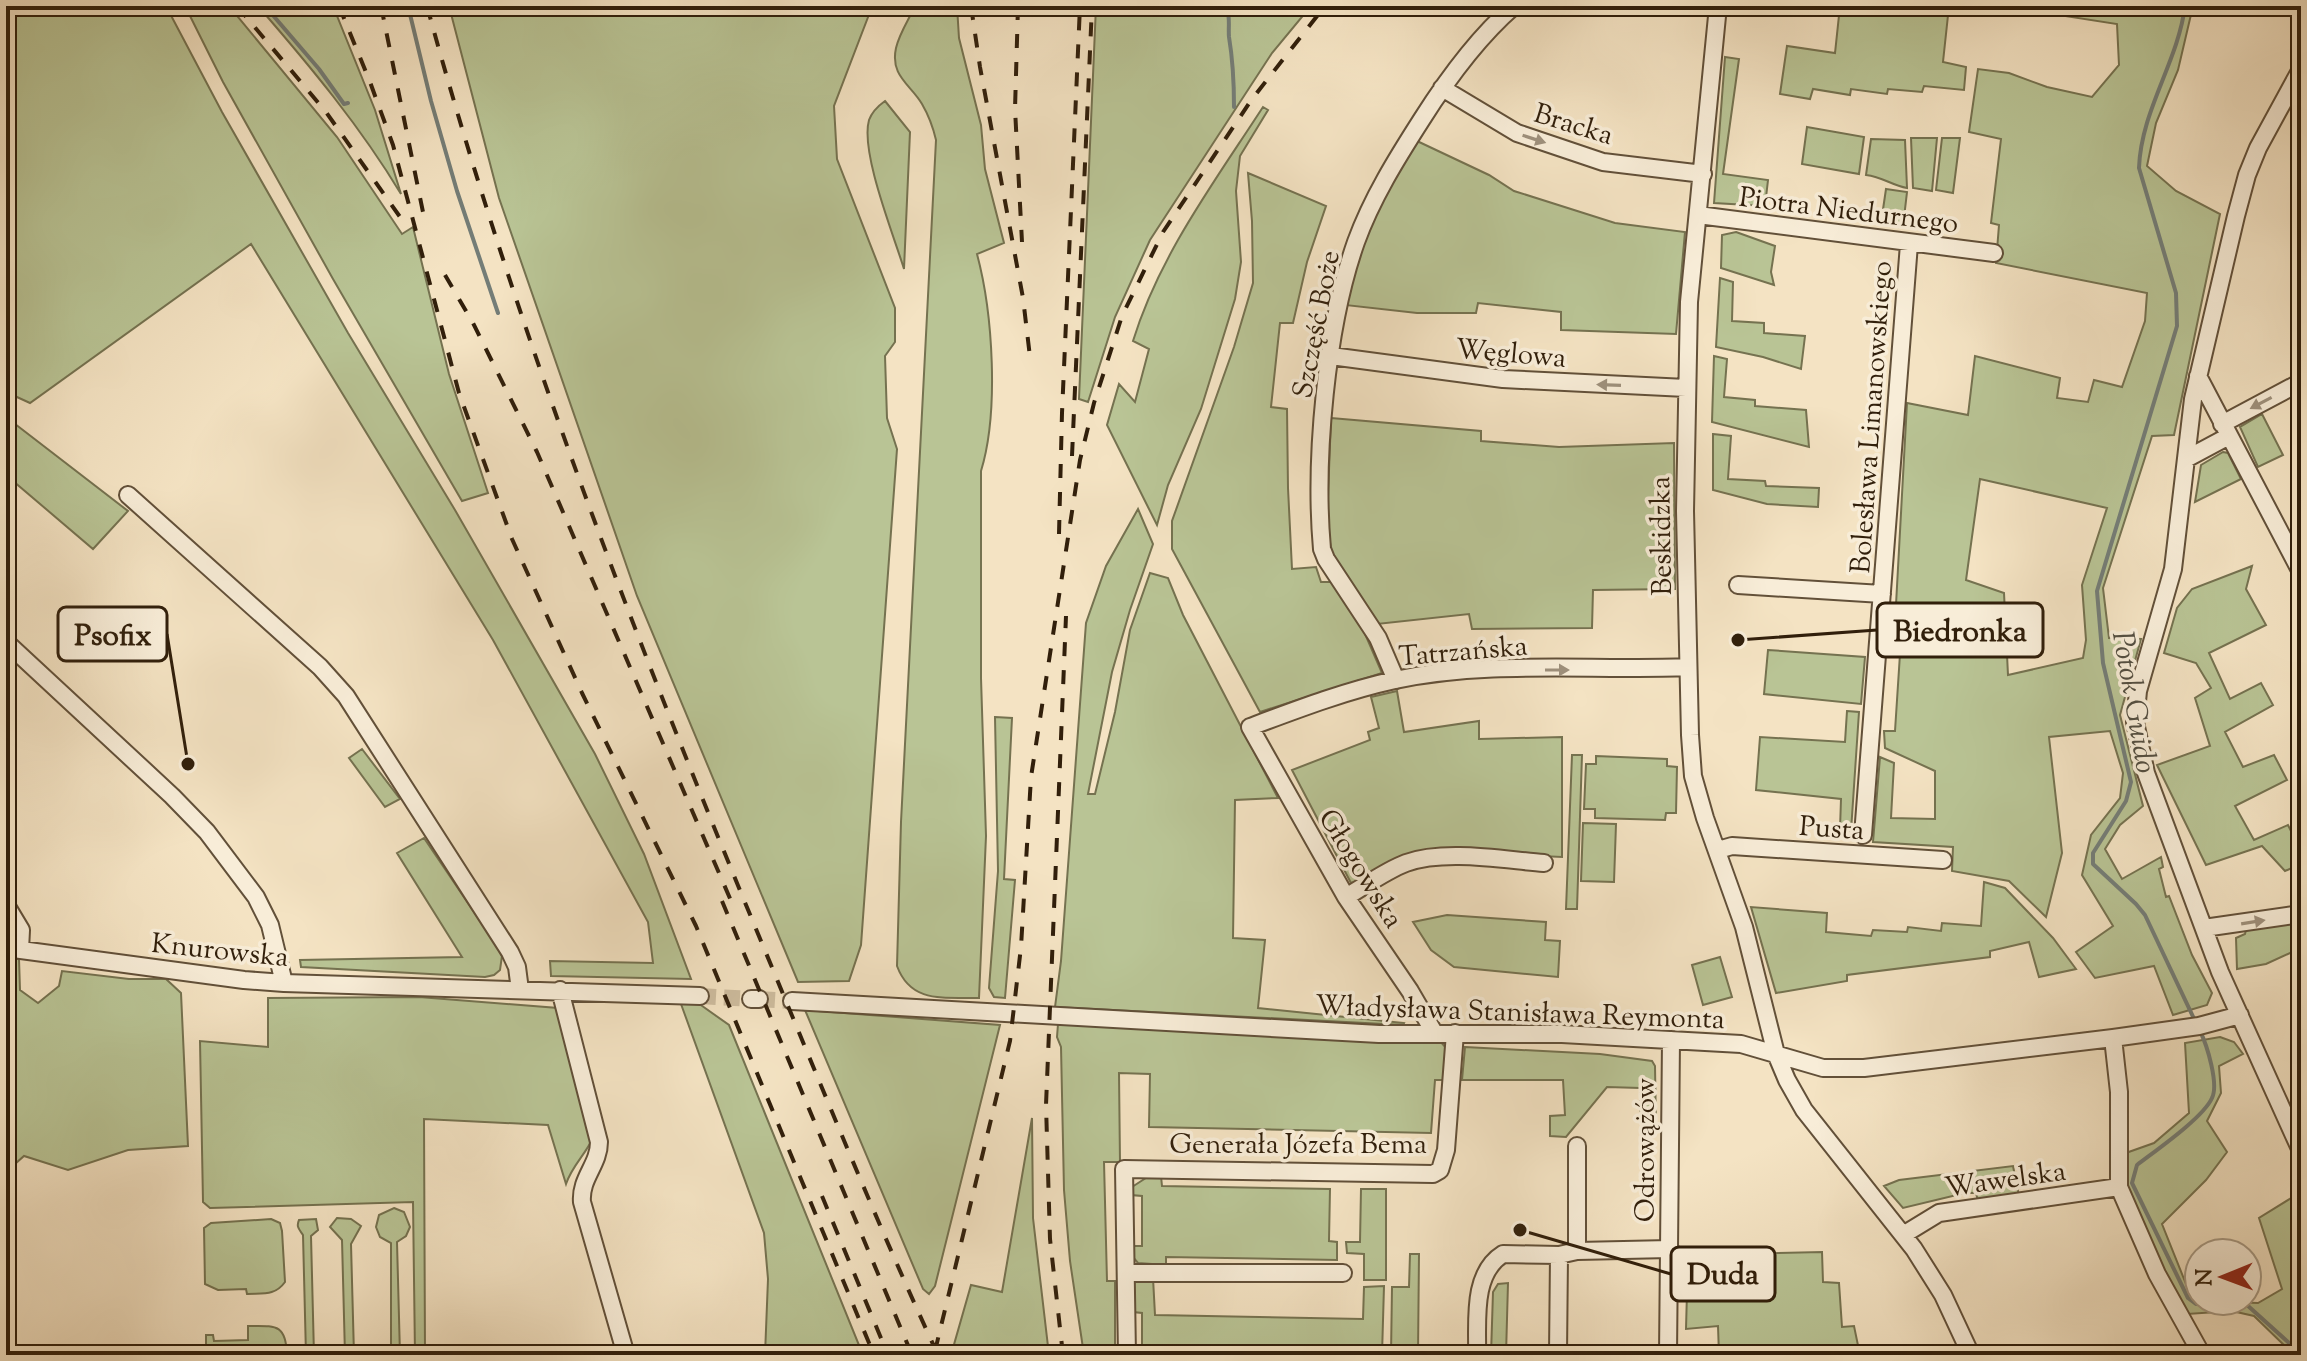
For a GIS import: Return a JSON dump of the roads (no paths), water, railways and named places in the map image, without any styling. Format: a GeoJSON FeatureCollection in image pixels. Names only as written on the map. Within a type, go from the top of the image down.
{"type":"FeatureCollection","features":[{"type":"Feature","properties":{"kind":"street","name":"Szczęść Boże"},"geometry":{"type":"LineString","coordinates":[[1396,680],[1378,638],[1322,549],[1321,457],[1331,356],[1346,274],[1368,213],[1442,88],[1473,48],[1514,6]]}},
{"type":"Feature","properties":{"kind":"street","name":"Beskidzka"},"geometry":{"type":"LineString","coordinates":[[1718,6],[1689,302],[1686,388],[1688,667],[1693,776],[1744,927],[1776,1054],[1787,1080],[1804,1110],[1903,1235],[1943,1295],[1971,1355]]}},
{"type":"Feature","properties":{"kind":"street"},"geometry":{"type":"LineString","coordinates":[[2301,69],[2274,116],[2247,175],[2198,376],[2173,569],[2138,691],[2135,722],[2143,764],[2204,928],[2301,1151]]}},
{"type":"Feature","properties":{"kind":"street","name":"Bracka"},"geometry":{"type":"LineString","coordinates":[[1442,88],[1517,133],[1560,148],[1603,162],[1703,174]]}},
{"type":"Feature","properties":{"kind":"street","name":"Piotra Niedurnego"},"geometry":{"type":"LineString","coordinates":[[1698,215],[1994,253]]}},
{"type":"Feature","properties":{"kind":"street","name":"Bolesława Limanowskiego"},"geometry":{"type":"LineString","coordinates":[[1863,835],[1909,244]]}},
{"type":"Feature","properties":{"kind":"street","name":"Węglowa"},"geometry":{"type":"LineString","coordinates":[[1331,356],[1516,381],[1686,388]]}},
{"type":"Feature","properties":{"kind":"street"},"geometry":{"type":"LineString","coordinates":[[2198,376],[2301,572]]}},
{"type":"Feature","properties":{"kind":"street"},"geometry":{"type":"LineString","coordinates":[[2186,459],[2301,382]]}},
{"type":"Feature","properties":{"kind":"street"},"geometry":{"type":"LineString","coordinates":[[128,495],[320,667],[346,696],[510,952],[517,967],[520,990],[700,996]]}},
{"type":"Feature","properties":{"kind":"street","name":"Bolesława Limanowskiego"},"geometry":{"type":"LineString","coordinates":[[1738,585],[1882,594]]}},
{"type":"Feature","properties":{"kind":"street"},"geometry":{"type":"LineString","coordinates":[[6,642],[207,832],[235,867],[263,911],[270,925],[284,983]]}},
{"type":"Feature","properties":{"kind":"street","name":"Tatrzańska"},"geometry":{"type":"LineString","coordinates":[[1250,727],[1321,700],[1396,680],[1482,670],[1688,667]]}},
{"type":"Feature","properties":{"kind":"street","name":"Głogowska"},"geometry":{"type":"LineString","coordinates":[[1250,727],[1346,897],[1410,991],[1435,1034]]}},
{"type":"Feature","properties":{"kind":"street","name":"Pusta"},"geometry":{"type":"LineString","coordinates":[[1718,850],[1732,846],[1943,860]]}},
{"type":"Feature","properties":{"kind":"street"},"geometry":{"type":"LineString","coordinates":[[1346,897],[1393,870],[1421,859],[1479,858],[1544,863]]}},
{"type":"Feature","properties":{"kind":"street"},"geometry":{"type":"LineString","coordinates":[[6,905],[21,930],[13,949]]}},
{"type":"Feature","properties":{"kind":"street"},"geometry":{"type":"LineString","coordinates":[[2204,928],[2301,914]]}},
{"type":"Feature","properties":{"kind":"street","name":"Knurowska"},"geometry":{"type":"LineString","coordinates":[[13,949],[244,980],[520,990]]}},
{"type":"Feature","properties":{"kind":"street"},"geometry":{"type":"LineString","coordinates":[[560,990],[599,1142],[597,1160],[583,1183],[582,1202],[626,1355]]}},
{"type":"Feature","properties":{"kind":"street","name":"Władysława Stanisława Reymonta"},"geometry":{"type":"LineString","coordinates":[[792,1001],[1379,1034],[1562,1034],[1741,1044],[1823,1068],[1864,1068],[2113,1038],[2190,1027],[2240,1015]]}},
{"type":"Feature","properties":{"kind":"street","name":"Generała Józefa Bema"},"geometry":{"type":"LineString","coordinates":[[1127,1355],[1124,1169],[1437,1172],[1446,1150],[1455,1033]]}},
{"type":"Feature","properties":{"kind":"street"},"geometry":{"type":"LineString","coordinates":[[2113,1038],[2119,1092],[2119,1187],[2157,1274],[2202,1355]]}},
{"type":"Feature","properties":{"kind":"street","name":"Odrowążów"},"geometry":{"type":"LineString","coordinates":[[1668,1355],[1671,1040]]}},
{"type":"Feature","properties":{"kind":"street"},"geometry":{"type":"LineString","coordinates":[[1577,1146],[1577,1251]]}},
{"type":"Feature","properties":{"kind":"street","name":"Wawelska"},"geometry":{"type":"LineString","coordinates":[[1903,1235],[1939,1213],[2119,1187]]}},
{"type":"Feature","properties":{"kind":"street"},"geometry":{"type":"LineString","coordinates":[[1477,1355],[1478,1297],[1494,1261],[1503,1254],[1559,1255],[1577,1251],[1670,1249]]}},
{"type":"Feature","properties":{"kind":"street"},"geometry":{"type":"LineString","coordinates":[[1558,1355],[1559,1255]]}},
{"type":"Feature","properties":{"kind":"street"},"geometry":{"type":"LineString","coordinates":[[1126,1273],[1343,1273]]}},
{"type":"Feature","properties":{"kind":"waterway"},"geometry":{"type":"LineString","coordinates":[[265,6],[319,69],[344,104],[348,103]]}},
{"type":"Feature","properties":{"kind":"waterway"},"geometry":{"type":"LineString","coordinates":[[408,6],[457,191],[498,313]]}},
{"type":"Feature","properties":{"kind":"waterway"},"geometry":{"type":"LineString","coordinates":[[1225,6],[1229,17],[1234,107]]}},
{"type":"Feature","properties":{"kind":"waterway","name":"Potok Guido"},"geometry":{"type":"LineString","coordinates":[[2185,6],[2175,47],[2146,126],[2139,168],[2176,293],[2177,326],[2097,591],[2103,663],[2131,782],[2126,801],[2093,853],[2093,864],[2145,915],[2196,1023]]}},
{"type":"Feature","properties":{"kind":"waterway","name":"Potok Guido"},"geometry":{"type":"LineString","coordinates":[[2200,1031],[2213,1074],[2212,1098],[2189,1124],[2137,1165],[2132,1183],[2188,1298],[2196,1304],[2247,1305],[2299,1355]]}},
{"type":"Feature","properties":{"kind":"tunnel"},"geometry":{"type":"LineString","coordinates":[[700,996],[751,999]]}},
{"type":"Feature","properties":{"kind":"tunnel"},"geometry":{"type":"LineString","coordinates":[[759,999],[792,1001]]}},
{"type":"Feature","properties":{"kind":"railway"},"geometry":{"type":"LineString","coordinates":[[237,6],[326,112],[405,224]]}},
{"type":"Feature","properties":{"kind":"railway"},"geometry":{"type":"LineString","coordinates":[[339,6],[393,145],[459,393],[512,539],[582,693],[696,926],[874,1355]]}},
{"type":"Feature","properties":{"kind":"railway"},"geometry":{"type":"LineString","coordinates":[[381,6],[424,217]]}},
{"type":"Feature","properties":{"kind":"railway"},"geometry":{"type":"LineString","coordinates":[[427,6],[461,125],[537,362],[622,595],[804,1045],[938,1355]]}},
{"type":"Feature","properties":{"kind":"railway"},"geometry":{"type":"LineString","coordinates":[[971,6],[1023,298],[1030,357]]}},
{"type":"Feature","properties":{"kind":"railway"},"geometry":{"type":"LineString","coordinates":[[1018,6],[1015,109],[1022,242]]}},
{"type":"Feature","properties":{"kind":"railway"},"geometry":{"type":"LineString","coordinates":[[1059,534],[1080,6]]}},
{"type":"Feature","properties":{"kind":"railway"},"geometry":{"type":"LineString","coordinates":[[1072,456],[1092,6]]}},
{"type":"Feature","properties":{"kind":"railway"},"geometry":{"type":"LineString","coordinates":[[935,1351],[1010,1041],[1021,947],[1031,777],[1080,460],[1094,403],[1122,316],[1163,232],[1252,99],[1325,6]]}},
{"type":"Feature","properties":{"kind":"railway"},"geometry":{"type":"LineString","coordinates":[[445,275],[473,323],[537,452],[735,910]]}},
{"type":"Feature","properties":{"kind":"railway"},"geometry":{"type":"LineString","coordinates":[[1063,1355],[1050,1239],[1046,1105],[1066,616]]}},
{"type":"Feature","properties":{"kind":"railway"},"geometry":{"type":"LineString","coordinates":[[722,901],[912,1355]]}},
{"type":"Feature","properties":{"kind":"railway"},"geometry":{"type":"LineString","coordinates":[[822,1196],[888,1355]]}},
{"type":"Feature","properties":{"kind":"place","name":"Biedronka"},"geometry":{"type":"Point","coordinates":[1738,640]}},
{"type":"Feature","properties":{"kind":"place","name":"Psofix"},"geometry":{"type":"Point","coordinates":[188,764]}},
{"type":"Feature","properties":{"kind":"place","name":"Duda"},"geometry":{"type":"Point","coordinates":[1520,1230]}}]}
